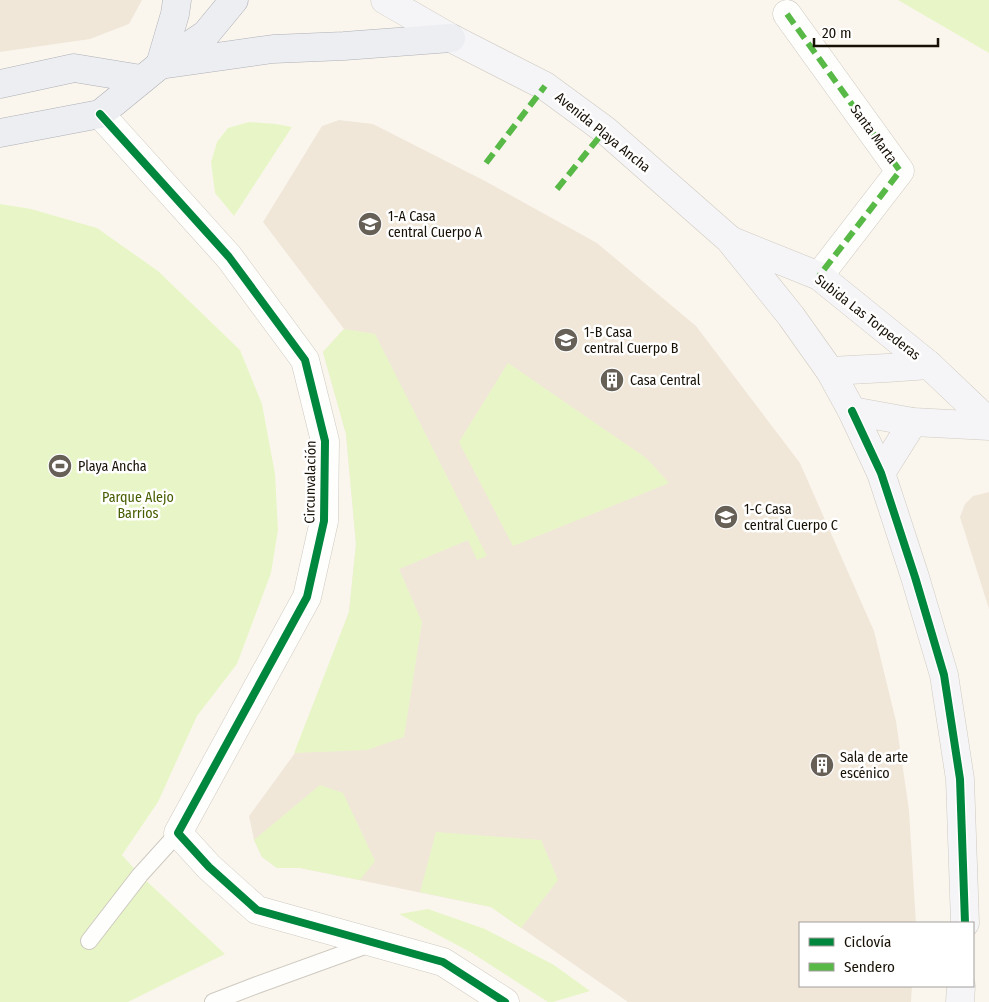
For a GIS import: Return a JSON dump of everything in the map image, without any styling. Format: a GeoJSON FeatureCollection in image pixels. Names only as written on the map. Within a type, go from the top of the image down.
{"type":"FeatureCollection","features":[{"type":"Feature","properties":{"kind":"main road"},"geometry":{"type":"LineString","coordinates":[[151,72],[175,14],[177,0]]}},
{"type":"Feature","properties":{"kind":"main road"},"geometry":{"type":"LineString","coordinates":[[0,133],[100,114],[151,72],[206,34],[234,0]]}},
{"type":"Feature","properties":{"kind":"main road","name":"Avenida Playa Ancha"},"geometry":{"type":"LineString","coordinates":[[385,0],[451,38],[544,86],[605,130],[729,239]]}},
{"type":"Feature","properties":{"kind":"main road"},"geometry":{"type":"LineString","coordinates":[[0,84],[74,68],[151,72],[273,49],[451,38]]}},
{"type":"Feature","properties":{"kind":"main road"},"geometry":{"type":"LineString","coordinates":[[729,239],[791,316],[830,370],[852,411],[881,473],[915,577],[944,676],[960,779],[965,922]]}},
{"type":"Feature","properties":{"kind":"main road","name":"Subida Las Torpederas"},"geometry":{"type":"LineString","coordinates":[[729,239],[819,276],[929,365],[989,424]]}},
{"type":"Feature","properties":{"kind":"main road"},"geometry":{"type":"LineString","coordinates":[[830,370],[929,365]]}},
{"type":"Feature","properties":{"kind":"main road","name":"Subida Las Torpederas"},"geometry":{"type":"LineString","coordinates":[[852,411],[913,422],[989,424]]}},
{"type":"Feature","properties":{"kind":"main road"},"geometry":{"type":"LineString","coordinates":[[881,473],[913,422]]}},
{"type":"Feature","properties":{"kind":"main road"},"geometry":{"type":"LineString","coordinates":[[960,1002],[961,987]]}},
{"type":"Feature","properties":{"kind":"street","name":"Santa Marta"},"geometry":{"type":"LineString","coordinates":[[787,14],[900,170],[819,276]]}},
{"type":"Feature","properties":{"kind":"street","name":"Circunvalación"},"geometry":{"type":"LineString","coordinates":[[100,114],[229,257],[304,360],[325,441],[324,521],[307,597],[178,833]]}},
{"type":"Feature","properties":{"kind":"street"},"geometry":{"type":"LineString","coordinates":[[178,833],[209,867],[257,910],[443,962],[506,1002]]}},
{"type":"Feature","properties":{"kind":"lane"},"geometry":{"type":"LineString","coordinates":[[89,941],[140,876],[178,833]]}},
{"type":"Feature","properties":{"kind":"lane"},"geometry":{"type":"LineString","coordinates":[[213,1002],[375,943]]}},
{"type":"Feature","properties":{"kind":"shaded area"},"geometry":{"type":"Polygon","coordinates":[[[0,0],[142,0],[129,24],[90,39],[0,52],[0,0]]]}},
{"type":"Feature","properties":{"kind":"shaded area"},"geometry":{"type":"Polygon","coordinates":[[[339,120],[373,124],[485,181],[597,243],[696,326],[800,463],[874,631],[896,721],[909,810],[916,922],[799,922],[799,987],[912,987],[911,1002],[628,1002],[491,907],[300,868],[277,868],[262,857],[254,840],[249,816],[295,753],[349,612],[356,544],[346,434],[323,352],[344,329],[263,222],[322,126],[339,120]]]}},
{"type":"Feature","properties":{"kind":"shaded area"},"geometry":{"type":"Polygon","coordinates":[[[989,492],[989,609],[960,517],[965,504],[973,496],[989,492]]]}},
{"type":"Feature","properties":{"kind":"green space"},"geometry":{"type":"Polygon","coordinates":[[[898,0],[989,0],[989,53],[898,0]]]}},
{"type":"Feature","properties":{"kind":"green space"},"geometry":{"type":"Polygon","coordinates":[[[249,122],[292,127],[234,216],[215,193],[211,162],[217,142],[228,128],[249,122]]]}},
{"type":"Feature","properties":{"kind":"green space","name":"Parque Alejo Barrios"},"geometry":{"type":"Polygon","coordinates":[[[0,204],[31,209],[97,228],[158,271],[240,350],[262,404],[275,474],[278,530],[271,573],[237,664],[197,716],[158,802],[122,855],[140,875],[225,954],[128,1002],[0,1002],[0,204]]]}},
{"type":"Feature","properties":{"kind":"green space"},"geometry":{"type":"Polygon","coordinates":[[[344,329],[375,334],[487,556],[477,560],[468,540],[399,569],[422,622],[404,737],[367,750],[294,753],[349,612],[356,544],[346,434],[323,352],[344,329]]]}},
{"type":"Feature","properties":{"kind":"green space"},"geometry":{"type":"Polygon","coordinates":[[[508,363],[646,458],[669,483],[513,546],[459,442],[508,363]]]}},
{"type":"Feature","properties":{"kind":"green space"},"geometry":{"type":"Polygon","coordinates":[[[320,785],[343,793],[375,861],[360,880],[300,868],[277,868],[262,857],[254,840],[320,785]]]}},
{"type":"Feature","properties":{"kind":"green space"},"geometry":{"type":"Polygon","coordinates":[[[436,832],[541,840],[558,880],[521,928],[491,907],[420,892],[436,832]]]}},
{"type":"Feature","properties":{"kind":"green space"},"geometry":{"type":"Polygon","coordinates":[[[428,909],[485,929],[554,965],[590,991],[548,1002],[472,953],[399,914],[428,909]]]}},
{"type":"Feature","properties":{"kind":"marked path"},"geometry":{"type":"LineString","coordinates":[[787,14],[900,171],[819,276]]}},
{"type":"Feature","properties":{"kind":"marked path"},"geometry":{"type":"LineString","coordinates":[[486,163],[545,86]]}},
{"type":"Feature","properties":{"kind":"marked path"},"geometry":{"type":"LineString","coordinates":[[557,189],[605,130]]}},
{"type":"Feature","properties":{"kind":"cycle path"},"geometry":{"type":"LineString","coordinates":[[100,114],[229,257],[305,360],[325,441],[324,521],[307,597],[178,833],[209,867],[257,910],[443,962],[505,1002]]}},
{"type":"Feature","properties":{"kind":"cycle path"},"geometry":{"type":"LineString","coordinates":[[852,411],[881,473],[944,675],[960,779],[965,922]]}},
{"type":"Feature","properties":{"kind":"place","name":"1-A Casa central Cuerpo A"},"geometry":{"type":"Point","coordinates":[370,224]}},
{"type":"Feature","properties":{"kind":"place","name":"1-B Casa central Cuerpo B"},"geometry":{"type":"Point","coordinates":[566,340]}},
{"type":"Feature","properties":{"kind":"place","name":"Casa Central"},"geometry":{"type":"Point","coordinates":[612,380]}},
{"type":"Feature","properties":{"kind":"place","name":"Playa Ancha"},"geometry":{"type":"Point","coordinates":[60,466]}},
{"type":"Feature","properties":{"kind":"place","name":"1-C Casa central Cuerpo C"},"geometry":{"type":"Point","coordinates":[726,517]}},
{"type":"Feature","properties":{"kind":"place","name":"Sala de arte escénico"},"geometry":{"type":"Point","coordinates":[822,765]}}]}
